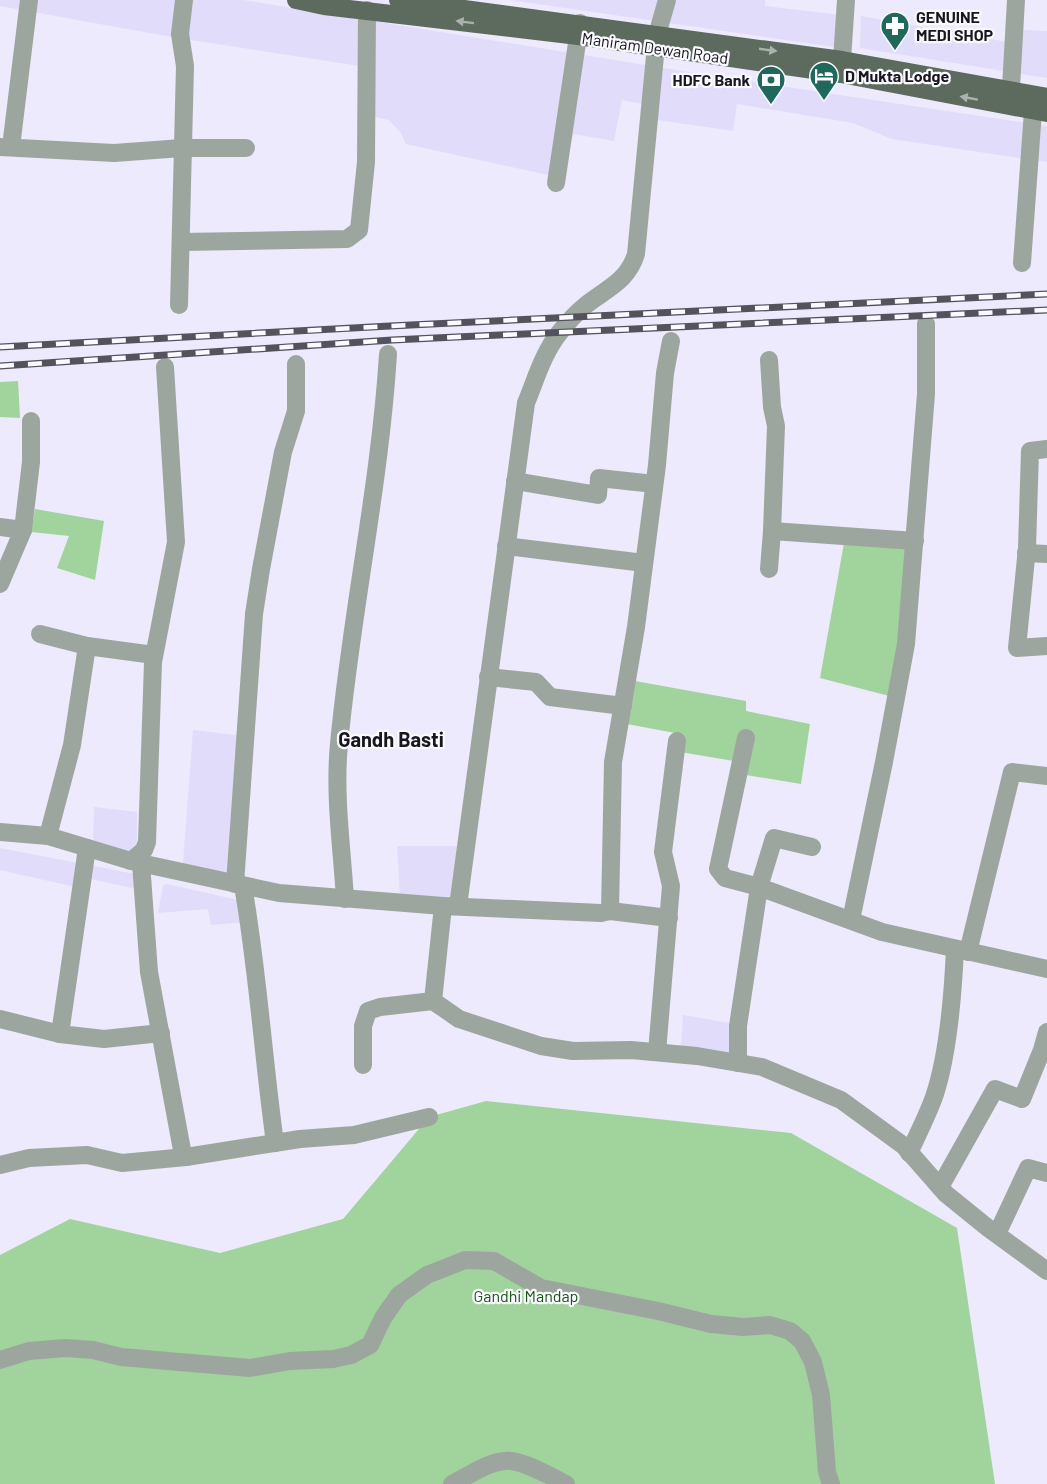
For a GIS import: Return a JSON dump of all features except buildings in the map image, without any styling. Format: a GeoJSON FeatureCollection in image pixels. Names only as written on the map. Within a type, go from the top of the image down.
{"type":"FeatureCollection","features":[{"type":"Feature","properties":{"kind":"main road","name":"Maniram Dewan Road"},"geometry":{"type":"LineString","coordinates":[[296,0],[324,6],[579,30]]}},
{"type":"Feature","properties":{"kind":"main road","name":"Maniram Dewan Road"},"geometry":{"type":"LineString","coordinates":[[398,0],[841,74],[1010,98],[1047,97]]}},
{"type":"Feature","properties":{"kind":"main road","name":"Maniram Dewan Road"},"geometry":{"type":"LineString","coordinates":[[657,42],[842,60],[1010,98],[1040,112]]}},
{"type":"Feature","properties":{"kind":"street"},"geometry":{"type":"LineString","coordinates":[[29,0],[5,147],[114,153],[182,148],[246,148]]}},
{"type":"Feature","properties":{"kind":"street"},"geometry":{"type":"LineString","coordinates":[[179,305],[185,66],[180,34],[184,0]]}},
{"type":"Feature","properties":{"kind":"street"},"geometry":{"type":"LineString","coordinates":[[433,1001],[451,906],[488,677],[526,403],[546,353],[573,318],[585,306],[621,281],[633,265],[636,254],[657,42],[667,0]]}},
{"type":"Feature","properties":{"kind":"street"},"geometry":{"type":"LineString","coordinates":[[842,60],[846,0]]}},
{"type":"Feature","properties":{"kind":"street"},"geometry":{"type":"LineString","coordinates":[[1010,98],[1016,0]]}},
{"type":"Feature","properties":{"kind":"street"},"geometry":{"type":"LineString","coordinates":[[182,242],[347,239],[359,230],[366,162],[367,10]]}},
{"type":"Feature","properties":{"kind":"street"},"geometry":{"type":"LineString","coordinates":[[556,183],[579,30]]}},
{"type":"Feature","properties":{"kind":"street"},"geometry":{"type":"LineString","coordinates":[[1022,263],[1040,112]]}},
{"type":"Feature","properties":{"kind":"street"},"geometry":{"type":"LineString","coordinates":[[851,920],[906,644],[926,394],[926,324]]}},
{"type":"Feature","properties":{"kind":"street"},"geometry":{"type":"LineString","coordinates":[[610,911],[614,762],[644,563],[670,341]]}},
{"type":"Feature","properties":{"kind":"street"},"geometry":{"type":"LineString","coordinates":[[345,899],[339,801],[339,746],[366,545],[388,354]]}},
{"type":"Feature","properties":{"kind":"street"},"geometry":{"type":"LineString","coordinates":[[769,360],[772,407],[776,426],[769,569]]}},
{"type":"Feature","properties":{"kind":"street"},"geometry":{"type":"LineString","coordinates":[[275,1143],[254,948],[239,885],[254,615],[283,452],[296,411],[296,364]]}},
{"type":"Feature","properties":{"kind":"street"},"geometry":{"type":"LineString","coordinates":[[165,367],[176,542],[154,655],[147,842],[136,862],[149,972],[182,1150],[186,1157]]}},
{"type":"Feature","properties":{"kind":"street"},"geometry":{"type":"LineString","coordinates":[[0,584],[23,530],[31,462],[31,421]]}},
{"type":"Feature","properties":{"kind":"street"},"geometry":{"type":"LineString","coordinates":[[1047,449],[1030,451],[1026,553],[1017,648],[1047,646]]}},
{"type":"Feature","properties":{"kind":"street"},"geometry":{"type":"LineString","coordinates":[[515,481],[597,495],[599,478],[654,484]]}},
{"type":"Feature","properties":{"kind":"street"},"geometry":{"type":"LineString","coordinates":[[0,527],[23,530]]}},
{"type":"Feature","properties":{"kind":"street"},"geometry":{"type":"LineString","coordinates":[[772,531],[915,541]]}},
{"type":"Feature","properties":{"kind":"street"},"geometry":{"type":"LineString","coordinates":[[506,546],[644,563]]}},
{"type":"Feature","properties":{"kind":"street"},"geometry":{"type":"LineString","coordinates":[[1026,553],[1047,554]]}},
{"type":"Feature","properties":{"kind":"street"},"geometry":{"type":"LineString","coordinates":[[40,634],[87,646],[154,655]]}},
{"type":"Feature","properties":{"kind":"street"},"geometry":{"type":"LineString","coordinates":[[48,836],[72,745],[87,646]]}},
{"type":"Feature","properties":{"kind":"street"},"geometry":{"type":"LineString","coordinates":[[488,677],[536,682],[550,697],[623,706]]}},
{"type":"Feature","properties":{"kind":"street"},"geometry":{"type":"LineString","coordinates":[[746,738],[718,869],[725,878],[759,887],[882,932],[1047,969]]}},
{"type":"Feature","properties":{"kind":"street"},"geometry":{"type":"LineString","coordinates":[[657,1052],[671,886],[663,852],[677,741]]}},
{"type":"Feature","properties":{"kind":"street"},"geometry":{"type":"LineString","coordinates":[[909,1153],[934,1096],[944,1054],[961,951],[1012,772],[1047,776]]}},
{"type":"Feature","properties":{"kind":"street"},"geometry":{"type":"LineString","coordinates":[[0,831],[48,836],[136,862],[279,894],[601,914],[610,911],[669,918]]}},
{"type":"Feature","properties":{"kind":"street"},"geometry":{"type":"LineString","coordinates":[[738,1063],[738,1026],[759,887],[774,838],[812,847]]}},
{"type":"Feature","properties":{"kind":"street"},"geometry":{"type":"LineString","coordinates":[[60,1034],[87,848]]}},
{"type":"Feature","properties":{"kind":"street"},"geometry":{"type":"LineString","coordinates":[[363,1065],[363,1026],[368,1011],[380,1007],[433,1001],[459,1019],[541,1046],[573,1051],[657,1052],[762,1067],[841,1100],[904,1146],[940,1187],[1047,1271]]}},
{"type":"Feature","properties":{"kind":"street"},"geometry":{"type":"LineString","coordinates":[[0,1019],[60,1034],[104,1039],[161,1033]]}},
{"type":"Feature","properties":{"kind":"street"},"geometry":{"type":"LineString","coordinates":[[940,1187],[994,1089],[1022,1099],[1047,1032]]}},
{"type":"Feature","properties":{"kind":"street"},"geometry":{"type":"LineString","coordinates":[[0,1165],[29,1158],[87,1155],[122,1163],[186,1157],[300,1139],[354,1136],[429,1117]]}},
{"type":"Feature","properties":{"kind":"street"},"geometry":{"type":"LineString","coordinates":[[997,1234],[1028,1168],[1046,1169]]}},
{"type":"Feature","properties":{"kind":"street"},"geometry":{"type":"LineString","coordinates":[[0,1360],[29,1352],[66,1348],[93,1350],[121,1356],[250,1368],[290,1361],[333,1359],[351,1355],[370,1345],[383,1318],[399,1295],[427,1275],[465,1260],[494,1261],[541,1288],[711,1324],[743,1327],[770,1325],[790,1330],[802,1341],[813,1362],[821,1395],[827,1472],[831,1484]]}},
{"type":"Feature","properties":{"kind":"street"},"geometry":{"type":"LineString","coordinates":[[452,1484],[489,1465],[506,1460],[523,1464],[566,1484]]}},
{"type":"Feature","properties":{"kind":"shaded area"},"geometry":{"type":"Polygon","coordinates":[[[0,0],[243,0],[707,75],[1047,126],[1047,162],[892,139],[853,123],[737,104],[733,131],[644,118],[643,104],[622,100],[614,141],[573,134],[562,178],[406,144],[401,133],[389,120],[370,116],[366,67],[172,37],[0,6],[0,0]]]}},
{"type":"Feature","properties":{"kind":"shaded area"},"geometry":{"type":"Polygon","coordinates":[[[510,0],[765,0],[765,6],[849,16],[841,48],[510,0]]]}},
{"type":"Feature","properties":{"kind":"shaded area"},"geometry":{"type":"Polygon","coordinates":[[[861,16],[1007,42],[1007,33],[1024,30],[1047,31],[1047,78],[860,48],[861,16]]]}},
{"type":"Feature","properties":{"kind":"shaded area"},"geometry":{"type":"Polygon","coordinates":[[[193,730],[243,736],[233,874],[183,864],[193,730]]]}},
{"type":"Feature","properties":{"kind":"shaded area"},"geometry":{"type":"Polygon","coordinates":[[[94,807],[137,812],[137,845],[132,852],[93,846],[94,807]]]}},
{"type":"Feature","properties":{"kind":"shaded area"},"geometry":{"type":"Polygon","coordinates":[[[397,846],[462,846],[456,892],[449,898],[400,896],[397,846]]]}},
{"type":"Feature","properties":{"kind":"shaded area"},"geometry":{"type":"Polygon","coordinates":[[[0,848],[150,877],[152,881],[150,892],[82,877],[80,888],[0,870],[0,848]]]}},
{"type":"Feature","properties":{"kind":"shaded area"},"geometry":{"type":"Polygon","coordinates":[[[167,884],[238,900],[245,922],[211,925],[208,909],[158,913],[163,886],[167,884]]]}},
{"type":"Feature","properties":{"kind":"shaded area"},"geometry":{"type":"Polygon","coordinates":[[[683,1015],[741,1025],[739,1054],[681,1049],[683,1015]]]}},
{"type":"Feature","properties":{"kind":"green space"},"geometry":{"type":"Polygon","coordinates":[[[18,381],[20,418],[0,417],[0,382],[18,381]]]}},
{"type":"Feature","properties":{"kind":"green space"},"geometry":{"type":"Polygon","coordinates":[[[35,509],[104,521],[95,580],[57,568],[69,536],[31,532],[35,509]]]}},
{"type":"Feature","properties":{"kind":"green space"},"geometry":{"type":"Polygon","coordinates":[[[844,543],[912,549],[893,697],[820,678],[844,543]]]}},
{"type":"Feature","properties":{"kind":"green space"},"geometry":{"type":"Polygon","coordinates":[[[635,681],[746,701],[746,711],[810,724],[801,784],[746,775],[734,761],[674,751],[675,733],[627,724],[635,681]]]}},
{"type":"Feature","properties":{"kind":"green space","name":"Gandhi Mandap"},"geometry":{"type":"Polygon","coordinates":[[[486,1101],[791,1133],[957,1228],[995,1484],[0,1484],[0,1255],[70,1219],[220,1253],[343,1219],[429,1117],[486,1101]]]}},
{"type":"Feature","properties":{"kind":"railway"},"geometry":{"type":"LineString","coordinates":[[0,347],[1047,294]]}},
{"type":"Feature","properties":{"kind":"railway"},"geometry":{"type":"LineString","coordinates":[[0,366],[392,340],[1047,310]]}},
{"type":"Feature","properties":{"kind":"place","name":"GENUINE MEDI SHOP"},"geometry":{"type":"Point","coordinates":[895,52]}},
{"type":"Feature","properties":{"kind":"place","name":"D Mukta Lodge"},"geometry":{"type":"Point","coordinates":[824,102]}},
{"type":"Feature","properties":{"kind":"place","name":"HDFC Bank"},"geometry":{"type":"Point","coordinates":[771,106]}},
{"type":"Feature","properties":{"kind":"district","name":"Gandh Basti"},"geometry":{"type":"Point","coordinates":[391,740]}}]}
